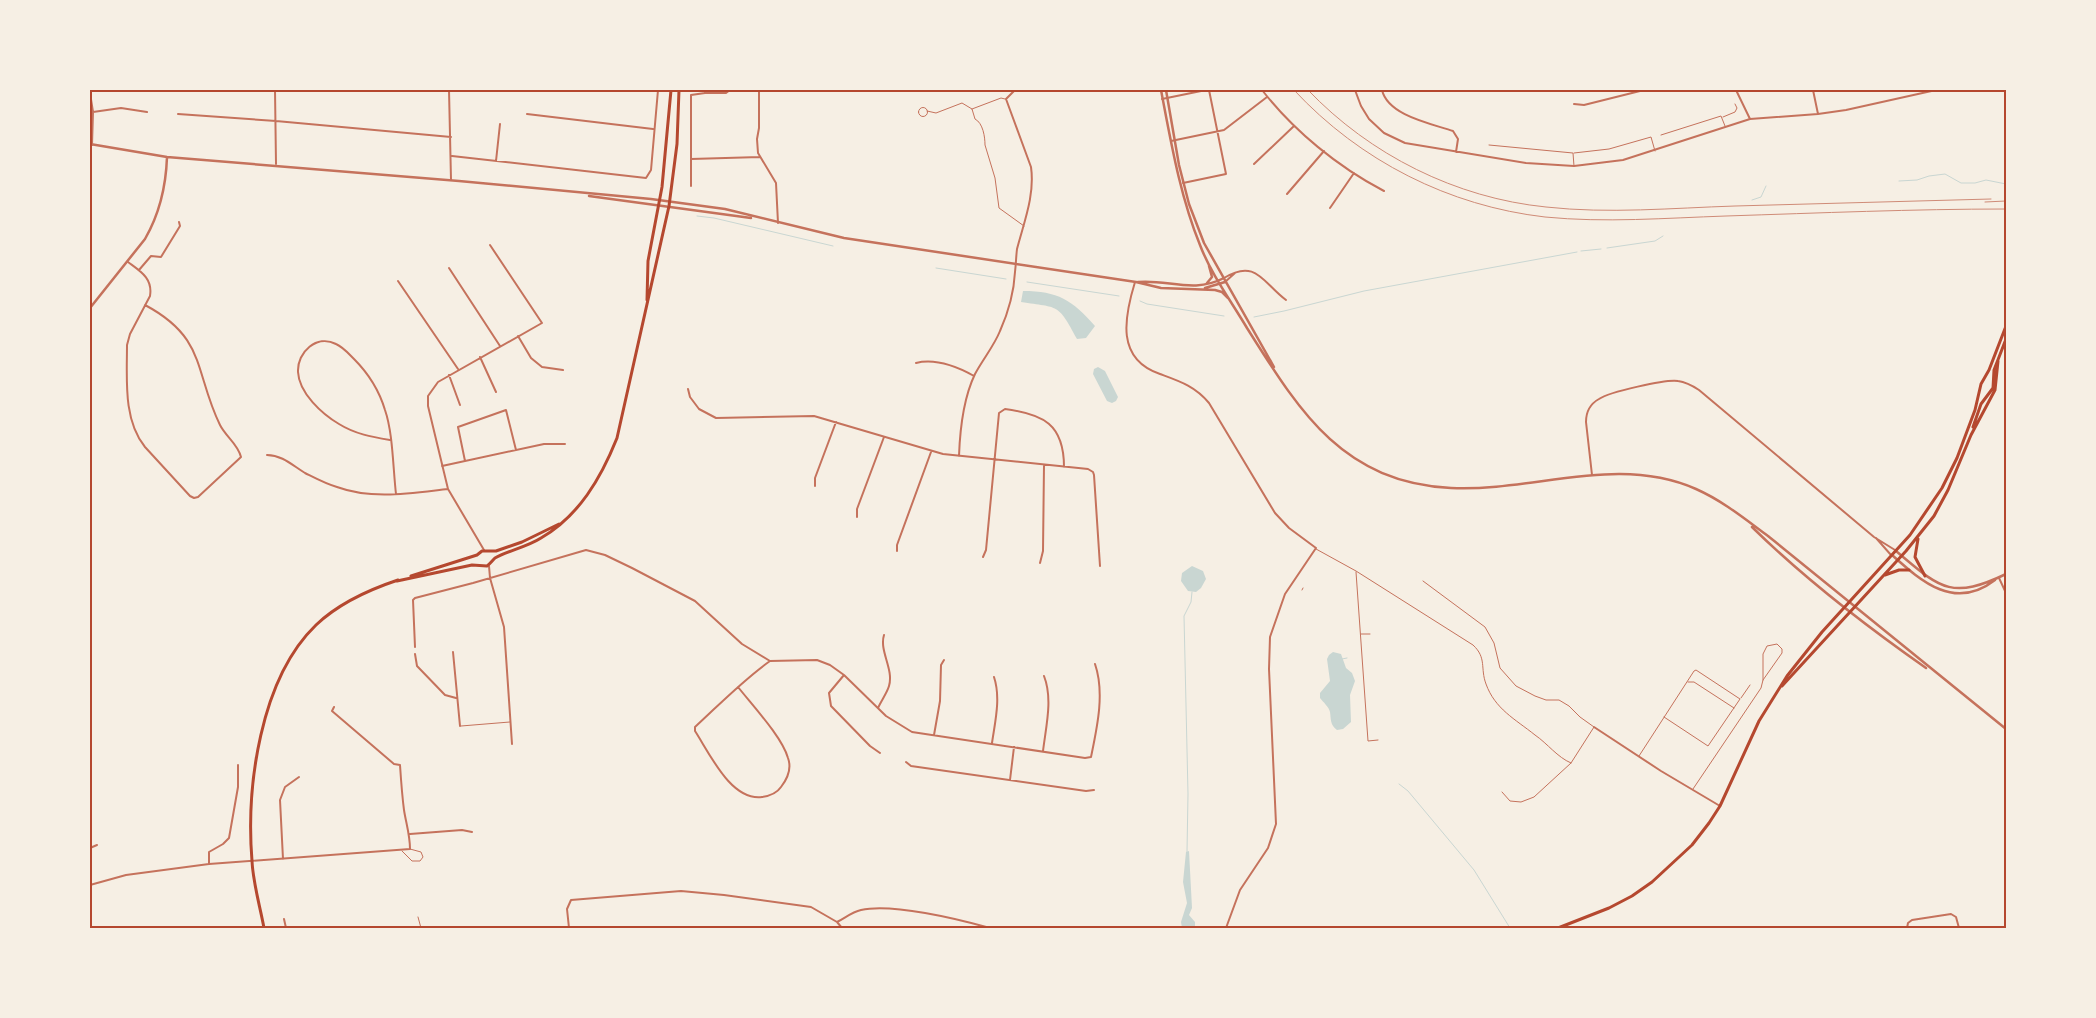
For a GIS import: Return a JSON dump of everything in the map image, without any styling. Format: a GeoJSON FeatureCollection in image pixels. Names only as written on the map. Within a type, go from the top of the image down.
{"type":"FeatureCollection","features":[{"type":"Feature","properties":{"kind":"main road"},"geometry":{"type":"LineString","coordinates":[[646,308],[648,261],[661,200],[670,90]]}},
{"type":"Feature","properties":{"kind":"main road"},"geometry":{"type":"LineString","coordinates":[[397,581],[472,565],[486,565],[495,558],[523,548],[542,538],[561,523],[591,491],[608,461],[623,416],[669,206],[677,144],[679,90]]}},
{"type":"Feature","properties":{"kind":"main road"},"geometry":{"type":"LineString","coordinates":[[1558,928],[1609,908],[1632,896],[1652,882],[1692,845],[1720,806],[1759,722],[1798,661],[1892,556],[1921,521],[1942,488],[1969,426],[1981,384],[2006,326]]}},
{"type":"Feature","properties":{"kind":"main road"},"geometry":{"type":"LineString","coordinates":[[1778,690],[1898,561],[1934,516],[1948,490],[1980,408],[1992,389],[1994,370],[2006,339]]}},
{"type":"Feature","properties":{"kind":"main road"},"geometry":{"type":"LineString","coordinates":[[1971,435],[1995,390],[1998,361]]}},
{"type":"Feature","properties":{"kind":"main road"},"geometry":{"type":"LineString","coordinates":[[1984,379],[1990,380],[1993,383]]}},
{"type":"Feature","properties":{"kind":"main road"},"geometry":{"type":"LineString","coordinates":[[1980,389],[1984,393],[1990,392]]}},
{"type":"Feature","properties":{"kind":"main road"},"geometry":{"type":"LineString","coordinates":[[264,928],[252,861],[254,789],[259,745],[267,712],[281,672],[305,637],[331,613],[361,594],[478,554],[484,550],[489,552],[522,542],[561,523]]}},
{"type":"Feature","properties":{"kind":"main road"},"geometry":{"type":"LineString","coordinates":[[1919,537],[1915,557],[1925,576]]}},
{"type":"Feature","properties":{"kind":"main road"},"geometry":{"type":"LineString","coordinates":[[486,565],[492,556],[489,552]]}},
{"type":"Feature","properties":{"kind":"main road"},"geometry":{"type":"LineString","coordinates":[[478,554],[477,562],[486,565]]}},
{"type":"Feature","properties":{"kind":"main road"},"geometry":{"type":"LineString","coordinates":[[1885,575],[1899,570],[1909,570]]}},
{"type":"Feature","properties":{"kind":"street"},"geometry":{"type":"LineString","coordinates":[[275,90],[276,164]]}},
{"type":"Feature","properties":{"kind":"street"},"geometry":{"type":"LineString","coordinates":[[449,90],[452,180]]}},
{"type":"Feature","properties":{"kind":"street"},"geometry":{"type":"LineString","coordinates":[[452,156],[646,178],[650,174],[658,90]]}},
{"type":"Feature","properties":{"kind":"street"},"geometry":{"type":"LineString","coordinates":[[691,186],[691,95],[705,92],[726,93],[730,90]]}},
{"type":"Feature","properties":{"kind":"street"},"geometry":{"type":"LineString","coordinates":[[758,90],[759,128],[756,139],[760,157],[772,173],[776,183],[778,223]]}},
{"type":"Feature","properties":{"kind":"street"},"geometry":{"type":"LineString","coordinates":[[959,456],[963,412],[974,376],[1000,332],[1012,294],[1015,265],[1031,192],[1032,174],[1028,156],[1006,99],[1015,90]]}},
{"type":"Feature","properties":{"kind":"street"},"geometry":{"type":"LineString","coordinates":[[1160,90],[1193,226],[1212,277],[1204,285]]}},
{"type":"Feature","properties":{"kind":"street"},"geometry":{"type":"LineString","coordinates":[[1166,90],[1173,141]]}},
{"type":"Feature","properties":{"kind":"street"},"geometry":{"type":"LineString","coordinates":[[1162,99],[1208,90],[1226,174],[1182,183]]}},
{"type":"Feature","properties":{"kind":"street"},"geometry":{"type":"LineString","coordinates":[[1262,90],[1294,126],[1324,151],[1354,173],[1384,191]]}},
{"type":"Feature","properties":{"kind":"street"},"geometry":{"type":"LineString","coordinates":[[1355,90],[1361,106],[1370,118],[1384,133],[1405,144],[1526,163],[1574,166],[1623,160],[1750,119],[1818,114],[1879,104],[1936,90]]}},
{"type":"Feature","properties":{"kind":"street"},"geometry":{"type":"LineString","coordinates":[[1382,90],[1385,98],[1409,118],[1453,131],[1458,139],[1456,152]]}},
{"type":"Feature","properties":{"kind":"street"},"geometry":{"type":"LineString","coordinates":[[1574,104],[1584,105],[1644,90]]}},
{"type":"Feature","properties":{"kind":"street"},"geometry":{"type":"LineString","coordinates":[[1736,90],[1750,119]]}},
{"type":"Feature","properties":{"kind":"street"},"geometry":{"type":"LineString","coordinates":[[1813,90],[1818,114]]}},
{"type":"Feature","properties":{"kind":"street"},"geometry":{"type":"LineString","coordinates":[[90,93],[94,112],[91,145],[167,156],[452,180],[669,206],[763,220],[844,238],[1135,282],[1161,288],[1201,289],[1222,292],[1232,303]]}},
{"type":"Feature","properties":{"kind":"street"},"geometry":{"type":"LineString","coordinates":[[1173,141],[1218,132],[1267,97]]}},
{"type":"Feature","properties":{"kind":"street"},"geometry":{"type":"LineString","coordinates":[[94,112],[122,108],[147,112]]}},
{"type":"Feature","properties":{"kind":"street"},"geometry":{"type":"LineString","coordinates":[[178,114],[451,137]]}},
{"type":"Feature","properties":{"kind":"street"},"geometry":{"type":"LineString","coordinates":[[527,114],[654,129]]}},
{"type":"Feature","properties":{"kind":"street"},"geometry":{"type":"LineString","coordinates":[[496,161],[500,124]]}},
{"type":"Feature","properties":{"kind":"street"},"geometry":{"type":"LineString","coordinates":[[1254,164],[1294,126]]}},
{"type":"Feature","properties":{"kind":"street"},"geometry":{"type":"LineString","coordinates":[[1287,194],[1324,151]]}},
{"type":"Feature","properties":{"kind":"street"},"geometry":{"type":"LineString","coordinates":[[90,308],[145,239],[157,216],[163,193],[167,156]]}},
{"type":"Feature","properties":{"kind":"street"},"geometry":{"type":"LineString","coordinates":[[690,160],[760,157]]}},
{"type":"Feature","properties":{"kind":"street"},"geometry":{"type":"LineString","coordinates":[[1330,208],[1354,173]]}},
{"type":"Feature","properties":{"kind":"street"},"geometry":{"type":"LineString","coordinates":[[1182,183],[1204,243],[1280,377]]}},
{"type":"Feature","properties":{"kind":"street"},"geometry":{"type":"LineString","coordinates":[[570,193],[661,200],[725,209],[763,220]]}},
{"type":"Feature","properties":{"kind":"street"},"geometry":{"type":"LineString","coordinates":[[139,270],[151,256],[162,257],[175,237],[180,226],[179,222]]}},
{"type":"Feature","properties":{"kind":"street"},"geometry":{"type":"LineString","coordinates":[[484,550],[448,489],[428,406],[428,396],[438,382],[458,369],[542,323],[490,245]]}},
{"type":"Feature","properties":{"kind":"street"},"geometry":{"type":"LineString","coordinates":[[128,262],[146,275],[151,289],[127,345],[131,422],[145,447],[190,496],[198,497],[241,457],[239,451],[221,427],[200,366],[190,344],[175,325],[162,314],[145,305]]}},
{"type":"Feature","properties":{"kind":"street"},"geometry":{"type":"LineString","coordinates":[[1208,262],[1232,303],[1308,419],[1345,453],[1366,466],[1395,478],[1425,485],[1474,488],[1592,475],[1635,474],[1658,477],[1683,484],[1716,499],[1746,520],[2006,729]]}},
{"type":"Feature","properties":{"kind":"street"},"geometry":{"type":"LineString","coordinates":[[449,268],[500,346]]}},
{"type":"Feature","properties":{"kind":"street"},"geometry":{"type":"LineString","coordinates":[[1201,289],[1220,282],[1234,273],[1246,270],[1257,273],[1286,300]]}},
{"type":"Feature","properties":{"kind":"street"},"geometry":{"type":"LineString","coordinates":[[398,281],[458,369]]}},
{"type":"Feature","properties":{"kind":"street"},"geometry":{"type":"LineString","coordinates":[[1135,282],[1147,281],[1192,286],[1220,282]]}},
{"type":"Feature","properties":{"kind":"street"},"geometry":{"type":"LineString","coordinates":[[1135,282],[1126,329],[1128,343],[1133,355],[1144,367],[1192,386],[1201,394],[1209,403],[1275,513],[1300,538],[1316,548],[1285,594],[1270,637],[1269,668],[1276,824],[1268,848],[1240,890],[1226,928]]}},
{"type":"Feature","properties":{"kind":"street"},"geometry":{"type":"LineString","coordinates":[[518,336],[531,358],[542,367],[563,370]]}},
{"type":"Feature","properties":{"kind":"street"},"geometry":{"type":"LineString","coordinates":[[390,440],[350,430],[338,424],[316,405],[302,386],[298,373],[299,362],[308,347],[316,342],[335,343],[345,350],[367,373],[376,388],[386,412],[390,440],[396,494]]}},
{"type":"Feature","properties":{"kind":"street"},"geometry":{"type":"LineString","coordinates":[[480,357],[496,392]]}},
{"type":"Feature","properties":{"kind":"street"},"geometry":{"type":"LineString","coordinates":[[916,363],[939,362],[957,367],[974,376]]}},
{"type":"Feature","properties":{"kind":"street"},"geometry":{"type":"LineString","coordinates":[[449,375],[460,405]]}},
{"type":"Feature","properties":{"kind":"street"},"geometry":{"type":"LineString","coordinates":[[1592,475],[1586,422],[1588,411],[1592,404],[1599,398],[1609,394],[1668,381],[1681,381],[1699,390],[1874,537],[1892,556],[1933,588],[1955,593],[1977,590],[2006,574]]}},
{"type":"Feature","properties":{"kind":"street"},"geometry":{"type":"LineString","coordinates":[[688,389],[690,397],[699,409],[716,418],[807,416],[836,422],[931,452],[1091,471],[1094,475],[1100,566]]}},
{"type":"Feature","properties":{"kind":"street"},"geometry":{"type":"LineString","coordinates":[[983,556],[986,550],[999,413],[1005,409],[1032,414],[1049,424],[1064,450],[1064,467]]}},
{"type":"Feature","properties":{"kind":"street"},"geometry":{"type":"LineString","coordinates":[[465,461],[458,427],[506,410],[516,450]]}},
{"type":"Feature","properties":{"kind":"street"},"geometry":{"type":"LineString","coordinates":[[815,486],[815,478],[836,422]]}},
{"type":"Feature","properties":{"kind":"street"},"geometry":{"type":"LineString","coordinates":[[857,517],[857,509],[884,437]]}},
{"type":"Feature","properties":{"kind":"street"},"geometry":{"type":"LineString","coordinates":[[442,466],[544,444],[565,444]]}},
{"type":"Feature","properties":{"kind":"street"},"geometry":{"type":"LineString","coordinates":[[897,551],[897,545],[931,452]]}},
{"type":"Feature","properties":{"kind":"street"},"geometry":{"type":"LineString","coordinates":[[267,455],[277,455],[306,473],[337,488],[366,494],[396,494],[448,489]]}},
{"type":"Feature","properties":{"kind":"street"},"geometry":{"type":"LineString","coordinates":[[1040,562],[1043,551],[1044,465]]}},
{"type":"Feature","properties":{"kind":"street"},"geometry":{"type":"LineString","coordinates":[[1746,520],[1775,549],[1851,612],[1892,644],[1944,680]]}},
{"type":"Feature","properties":{"kind":"street"},"geometry":{"type":"LineString","coordinates":[[1874,537],[1896,551],[1925,576],[1945,587],[1962,589],[1974,587],[1999,578]]}},
{"type":"Feature","properties":{"kind":"street"},"geometry":{"type":"LineString","coordinates":[[478,554],[480,545]]}},
{"type":"Feature","properties":{"kind":"street"},"geometry":{"type":"LineString","coordinates":[[415,647],[413,600],[415,598],[586,550],[604,555],[632,568],[694,601],[742,644],[770,661],[817,660],[830,665],[844,674],[886,716],[912,732],[1086,758],[1090,757],[1099,706],[1099,675],[1096,664]]}},
{"type":"Feature","properties":{"kind":"street"},"geometry":{"type":"LineString","coordinates":[[486,565],[504,627],[512,744]]}},
{"type":"Feature","properties":{"kind":"street"},"geometry":{"type":"LineString","coordinates":[[1999,578],[2006,593]]}},
{"type":"Feature","properties":{"kind":"street"},"geometry":{"type":"LineString","coordinates":[[878,708],[890,686],[888,665],[882,641],[884,635]]}},
{"type":"Feature","properties":{"kind":"street"},"geometry":{"type":"LineString","coordinates":[[453,652],[460,726]]}},
{"type":"Feature","properties":{"kind":"street"},"geometry":{"type":"LineString","coordinates":[[415,654],[417,666],[445,695],[456,698]]}},
{"type":"Feature","properties":{"kind":"street"},"geometry":{"type":"LineString","coordinates":[[934,735],[940,701],[941,665],[944,660]]}},
{"type":"Feature","properties":{"kind":"street"},"geometry":{"type":"LineString","coordinates":[[738,687],[784,747],[789,760],[787,778],[778,791],[767,796],[754,798],[732,787],[695,731],[695,727],[738,687],[770,661]]}},
{"type":"Feature","properties":{"kind":"street"},"geometry":{"type":"LineString","coordinates":[[844,674],[829,693],[831,706],[870,746],[880,753]]}},
{"type":"Feature","properties":{"kind":"street"},"geometry":{"type":"LineString","coordinates":[[1043,751],[1048,712],[1048,686],[1044,676]]}},
{"type":"Feature","properties":{"kind":"street"},"geometry":{"type":"LineString","coordinates":[[992,743],[997,707],[997,686],[994,677]]}},
{"type":"Feature","properties":{"kind":"street"},"geometry":{"type":"LineString","coordinates":[[90,885],[126,874],[209,864],[410,849],[410,834],[404,811],[400,765],[394,764],[332,712],[334,706]]}},
{"type":"Feature","properties":{"kind":"street"},"geometry":{"type":"LineString","coordinates":[[1594,727],[1720,806]]}},
{"type":"Feature","properties":{"kind":"street"},"geometry":{"type":"LineString","coordinates":[[1010,780],[1014,747]]}},
{"type":"Feature","properties":{"kind":"street"},"geometry":{"type":"LineString","coordinates":[[906,762],[911,766],[1086,791],[1094,790]]}},
{"type":"Feature","properties":{"kind":"street"},"geometry":{"type":"LineString","coordinates":[[209,864],[210,852],[229,838],[238,787],[238,765]]}},
{"type":"Feature","properties":{"kind":"street"},"geometry":{"type":"LineString","coordinates":[[283,859],[280,800],[285,787],[299,778]]}},
{"type":"Feature","properties":{"kind":"street"},"geometry":{"type":"LineString","coordinates":[[410,834],[462,830],[472,832]]}},
{"type":"Feature","properties":{"kind":"street"},"geometry":{"type":"LineString","coordinates":[[90,848],[97,845]]}},
{"type":"Feature","properties":{"kind":"street"},"geometry":{"type":"LineString","coordinates":[[568,928],[568,904],[574,899],[634,893],[691,891],[811,907],[837,922],[842,928]]}},
{"type":"Feature","properties":{"kind":"street"},"geometry":{"type":"LineString","coordinates":[[837,922],[863,910],[891,910],[949,917],[990,928]]}},
{"type":"Feature","properties":{"kind":"street"},"geometry":{"type":"LineString","coordinates":[[1906,928],[1912,920],[1951,914],[1956,916],[1959,928]]}},
{"type":"Feature","properties":{"kind":"street"},"geometry":{"type":"LineString","coordinates":[[284,919],[286,928]]}},
{"type":"Feature","properties":{"kind":"lane"},"geometry":{"type":"LineString","coordinates":[[972,110],[1001,98],[1006,99]]}},
{"type":"Feature","properties":{"kind":"lane"},"geometry":{"type":"LineString","coordinates":[[927,111],[936,113],[962,103],[972,110],[985,138],[984,145],[998,191],[999,208],[1024,226]]}},
{"type":"Feature","properties":{"kind":"lane"},"geometry":{"type":"LineString","coordinates":[[1661,135],[1735,112],[1737,108],[1735,104]]}},
{"type":"Feature","properties":{"kind":"lane"},"geometry":{"type":"LineString","coordinates":[[1722,117],[1725,128]]}},
{"type":"Feature","properties":{"kind":"lane"},"geometry":{"type":"LineString","coordinates":[[1489,144],[1573,153],[1608,148],[1651,137],[1655,151]]}},
{"type":"Feature","properties":{"kind":"lane"},"geometry":{"type":"LineString","coordinates":[[1573,153],[1574,166]]}},
{"type":"Feature","properties":{"kind":"lane"},"geometry":{"type":"LineString","coordinates":[[1316,548],[1426,615],[1478,650],[1482,655],[1486,685],[1499,708],[1536,735],[1563,760],[1571,763]]}},
{"type":"Feature","properties":{"kind":"lane"},"geometry":{"type":"LineString","coordinates":[[1356,571],[1368,741],[1378,740]]}},
{"type":"Feature","properties":{"kind":"lane"},"geometry":{"type":"LineString","coordinates":[[1424,581],[1485,627],[1494,643],[1500,668],[1516,686],[1546,700],[1559,700],[1594,727],[1571,763],[1541,791],[1522,802],[1510,801],[1502,792]]}},
{"type":"Feature","properties":{"kind":"lane"},"geometry":{"type":"LineString","coordinates":[[1360,634],[1370,634]]}},
{"type":"Feature","properties":{"kind":"lane"},"geometry":{"type":"LineString","coordinates":[[1692,790],[1761,688],[1763,680],[1762,654],[1767,646],[1777,644],[1782,649],[1782,653],[1763,680]]}},
{"type":"Feature","properties":{"kind":"lane"},"geometry":{"type":"LineString","coordinates":[[1639,756],[1696,670],[1740,699]]}},
{"type":"Feature","properties":{"kind":"lane"},"geometry":{"type":"LineString","coordinates":[[1687,682],[1694,682],[1734,708]]}},
{"type":"Feature","properties":{"kind":"lane"},"geometry":{"type":"LineString","coordinates":[[1664,717],[1708,746],[1750,685]]}},
{"type":"Feature","properties":{"kind":"lane"},"geometry":{"type":"LineString","coordinates":[[460,726],[510,722]]}},
{"type":"Feature","properties":{"kind":"lane"},"geometry":{"type":"LineString","coordinates":[[401,850],[412,861],[420,861],[423,856],[421,852],[410,849]]}},
{"type":"Feature","properties":{"kind":"lane"},"geometry":{"type":"LineString","coordinates":[[418,917],[421,928]]}},
{"type":"Feature","properties":{"kind":"shaded area"},"geometry":{"type":"Polygon","coordinates":[[[1023,291],[1046,293],[1064,299],[1079,310],[1095,326],[1086,338],[1077,339],[1066,319],[1056,309],[1021,302],[1023,291]]]}},
{"type":"Feature","properties":{"kind":"shaded area"},"geometry":{"type":"Polygon","coordinates":[[[1098,367],[1105,371],[1118,397],[1112,403],[1107,401],[1093,374],[1094,369],[1098,367]]]}},
{"type":"Feature","properties":{"kind":"shaded area"},"geometry":{"type":"Polygon","coordinates":[[[1192,566],[1203,571],[1206,579],[1201,588],[1196,592],[1188,591],[1181,581],[1182,573],[1192,566]]]}},
{"type":"Feature","properties":{"kind":"shaded area"},"geometry":{"type":"Polygon","coordinates":[[[1333,652],[1341,654],[1346,668],[1352,673],[1355,681],[1350,695],[1351,722],[1343,729],[1337,730],[1332,724],[1328,708],[1320,698],[1320,693],[1330,681],[1327,659],[1333,652]]]}},
{"type":"Feature","properties":{"kind":"shaded area"},"geometry":{"type":"Polygon","coordinates":[[[1189,851],[1192,908],[1189,915],[1195,922],[1195,928],[1182,928],[1181,922],[1187,903],[1183,882],[1186,852],[1189,851]]]}},
{"type":"Feature","properties":{"kind":"waterway"},"geometry":{"type":"LineString","coordinates":[[1899,181],[1917,180],[1945,174],[1961,183],[1975,183],[1986,180],[2006,184]]}},
{"type":"Feature","properties":{"kind":"waterway"},"geometry":{"type":"LineString","coordinates":[[1752,200],[1761,197],[1766,186]]}},
{"type":"Feature","properties":{"kind":"waterway"},"geometry":{"type":"LineString","coordinates":[[697,216],[714,218],[833,246]]}},
{"type":"Feature","properties":{"kind":"waterway"},"geometry":{"type":"LineString","coordinates":[[1607,248],[1655,241],[1663,236]]}},
{"type":"Feature","properties":{"kind":"waterway"},"geometry":{"type":"LineString","coordinates":[[1581,251],[1601,249]]}},
{"type":"Feature","properties":{"kind":"waterway"},"geometry":{"type":"LineString","coordinates":[[1254,317],[1364,291],[1577,252]]}},
{"type":"Feature","properties":{"kind":"waterway"},"geometry":{"type":"LineString","coordinates":[[936,268],[1006,279]]}},
{"type":"Feature","properties":{"kind":"waterway"},"geometry":{"type":"LineString","coordinates":[[1027,282],[1119,296]]}},
{"type":"Feature","properties":{"kind":"waterway"},"geometry":{"type":"LineString","coordinates":[[1140,301],[1147,304],[1224,316]]}},
{"type":"Feature","properties":{"kind":"waterway"},"geometry":{"type":"LineString","coordinates":[[1187,852],[1188,794],[1184,616],[1191,602],[1192,592]]}},
{"type":"Feature","properties":{"kind":"waterway"},"geometry":{"type":"LineString","coordinates":[[1342,659],[1347,658]]}},
{"type":"Feature","properties":{"kind":"waterway"},"geometry":{"type":"LineString","coordinates":[[1399,784],[1408,791],[1474,870],[1510,928]]}},
{"type":"Feature","properties":{"kind":"railway"},"geometry":{"type":"LineString","coordinates":[[1294,90],[1348,138],[1408,176],[1441,191],[1509,211],[1568,219],[1613,220],[1866,211],[2006,209]]}},
{"type":"Feature","properties":{"kind":"railway"},"geometry":{"type":"LineString","coordinates":[[1308,90],[1332,113],[1359,134],[1416,170],[1447,183],[1512,202],[1570,209],[1617,210],[1991,199]]}},
{"type":"Feature","properties":{"kind":"railway"},"geometry":{"type":"LineString","coordinates":[[1985,202],[2006,201]]}}]}
